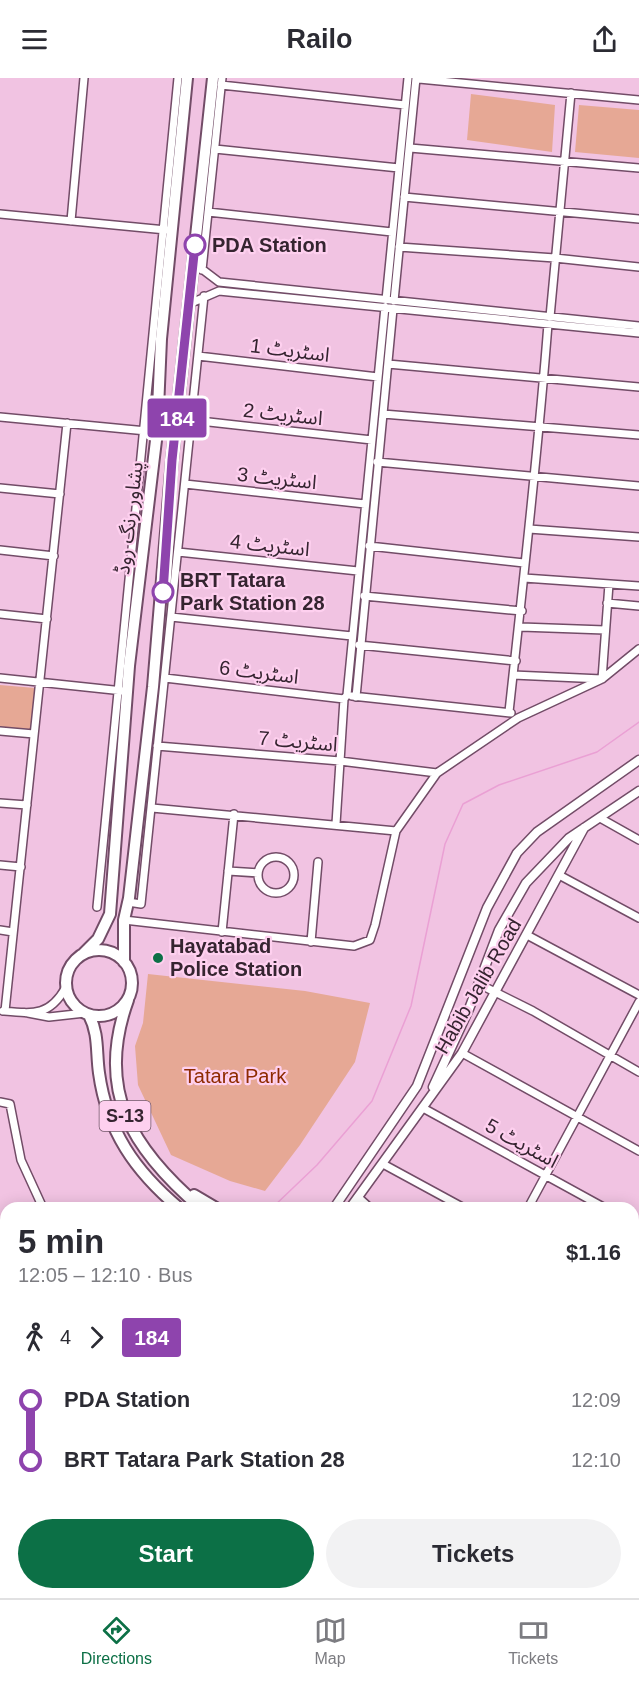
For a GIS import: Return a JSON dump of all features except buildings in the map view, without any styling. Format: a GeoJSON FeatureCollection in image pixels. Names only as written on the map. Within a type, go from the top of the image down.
{"type":"FeatureCollection","features":[{"type":"Feature","properties":{"kind":"highway","name":"پشاور رنگ روڈ"},"geometry":{"type":"LineString","coordinates":[[83,954],[98,939],[110,914],[123,691],[157,432],[168,230],[187,78]]}},
{"type":"Feature","properties":{"kind":"highway"},"geometry":{"type":"LineString","coordinates":[[185,107],[193,78]]}},
{"type":"Feature","properties":{"kind":"highway"},"geometry":{"type":"LineString","coordinates":[[207,78],[206,96],[209,108]]}},
{"type":"Feature","properties":{"kind":"highway","name":"پشاور رنگ روڈ"},"geometry":{"type":"LineString","coordinates":[[124,962],[124,920],[128,902],[162,604],[171,471],[189,304],[198,267],[209,108],[219,80]]}},
{"type":"Feature","properties":{"kind":"highway"},"geometry":{"type":"LineString","coordinates":[[100,950],[118,956],[124,962],[133,984],[128,1000],[111,1014],[87,1014],[74,1005],[66,987],[70,968],[83,954],[100,950]]}},
{"type":"Feature","properties":{"kind":"highway","name":"S-13"},"geometry":{"type":"LineString","coordinates":[[128,1000],[118,1031],[116,1087],[129,1127],[140,1145],[194,1202]]}},
{"type":"Feature","properties":{"kind":"highway","name":"S-13"},"geometry":{"type":"LineString","coordinates":[[87,1014],[97,1039],[98,1070],[103,1099],[113,1130],[130,1159],[173,1202]]}},
{"type":"Feature","properties":{"kind":"highway"},"geometry":{"type":"LineString","coordinates":[[178,1187],[205,1202]]}},
{"type":"Feature","properties":{"kind":"main road"},"geometry":{"type":"LineString","coordinates":[[338,1202],[370,1158],[420,1077],[487,908],[517,853],[537,832],[639,760]]}},
{"type":"Feature","properties":{"kind":"main road","name":"Habib Jalib Road"},"geometry":{"type":"LineString","coordinates":[[354,1202],[462,1053],[584,828],[639,791]]}},
{"type":"Feature","properties":{"kind":"main road"},"geometry":{"type":"LineString","coordinates":[[423,1108],[478,984],[499,930],[526,883],[561,845],[584,828]]}},
{"type":"Feature","properties":{"kind":"main road"},"geometry":{"type":"LineString","coordinates":[[420,1077],[435,1081]]}},
{"type":"Feature","properties":{"kind":"street"},"geometry":{"type":"LineString","coordinates":[[71,221],[84,78]]}},
{"type":"Feature","properties":{"kind":"street"},"geometry":{"type":"LineString","coordinates":[[97,908],[123,691],[144,430],[168,230],[178,78]]}},
{"type":"Feature","properties":{"kind":"street"},"geometry":{"type":"LineString","coordinates":[[356,697],[369,546],[365,504],[378,377],[399,247],[410,148],[411,94],[408,78]]}},
{"type":"Feature","properties":{"kind":"street"},"geometry":{"type":"LineString","coordinates":[[336,824],[358,571],[377,462],[388,364],[392,232],[405,105],[417,78],[639,100]]}},
{"type":"Feature","properties":{"kind":"street"},"geometry":{"type":"LineString","coordinates":[[390,304],[219,282],[198,267],[208,212],[219,80],[405,105]]}},
{"type":"Feature","properties":{"kind":"street"},"geometry":{"type":"LineString","coordinates":[[518,718],[509,712],[521,627],[525,563],[571,93]]}},
{"type":"Feature","properties":{"kind":"street"},"geometry":{"type":"LineString","coordinates":[[410,148],[639,168]]}},
{"type":"Feature","properties":{"kind":"street"},"geometry":{"type":"LineString","coordinates":[[214,149],[399,168]]}},
{"type":"Feature","properties":{"kind":"street"},"geometry":{"type":"LineString","coordinates":[[404,197],[639,219]]}},
{"type":"Feature","properties":{"kind":"street"},"geometry":{"type":"LineString","coordinates":[[208,212],[392,232]]}},
{"type":"Feature","properties":{"kind":"street"},"geometry":{"type":"LineString","coordinates":[[0,214],[168,230]]}},
{"type":"Feature","properties":{"kind":"street"},"geometry":{"type":"LineString","coordinates":[[399,247],[555,258],[639,267]]}},
{"type":"Feature","properties":{"kind":"street"},"geometry":{"type":"LineString","coordinates":[[189,304],[219,291],[390,304],[596,325],[639,333]]}},
{"type":"Feature","properties":{"kind":"street"},"geometry":{"type":"LineString","coordinates":[[128,902],[141,904],[204,296]]}},
{"type":"Feature","properties":{"kind":"street"},"geometry":{"type":"LineString","coordinates":[[596,325],[639,326]]}},
{"type":"Feature","properties":{"kind":"street","name":"اسٹریٹ 1"},"geometry":{"type":"LineString","coordinates":[[198,356],[378,377]]}},
{"type":"Feature","properties":{"kind":"street"},"geometry":{"type":"LineString","coordinates":[[388,364],[639,387]]}},
{"type":"Feature","properties":{"kind":"street"},"geometry":{"type":"LineString","coordinates":[[383,414],[538,429],[639,435]]}},
{"type":"Feature","properties":{"kind":"street"},"geometry":{"type":"LineString","coordinates":[[0,417],[157,432]]}},
{"type":"Feature","properties":{"kind":"street","name":"اسٹریٹ 2"},"geometry":{"type":"LineString","coordinates":[[191,420],[372,440]]}},
{"type":"Feature","properties":{"kind":"street"},"geometry":{"type":"LineString","coordinates":[[67,423],[21,867],[2,1011],[49,1017],[87,1014]]}},
{"type":"Feature","properties":{"kind":"street"},"geometry":{"type":"LineString","coordinates":[[377,462],[639,486]]}},
{"type":"Feature","properties":{"kind":"street","name":"اسٹریٹ 3"},"geometry":{"type":"LineString","coordinates":[[185,484],[365,504]]}},
{"type":"Feature","properties":{"kind":"street"},"geometry":{"type":"LineString","coordinates":[[0,488],[60,494]]}},
{"type":"Feature","properties":{"kind":"street"},"geometry":{"type":"LineString","coordinates":[[529,529],[639,537]]}},
{"type":"Feature","properties":{"kind":"street"},"geometry":{"type":"LineString","coordinates":[[369,546],[525,563]]}},
{"type":"Feature","properties":{"kind":"street"},"geometry":{"type":"LineString","coordinates":[[0,550],[54,556]]}},
{"type":"Feature","properties":{"kind":"street","name":"اسٹریٹ 4"},"geometry":{"type":"LineString","coordinates":[[178,552],[358,571]]}},
{"type":"Feature","properties":{"kind":"street"},"geometry":{"type":"LineString","coordinates":[[524,579],[639,586]]}},
{"type":"Feature","properties":{"kind":"street"},"geometry":{"type":"LineString","coordinates":[[602,679],[609,584]]}},
{"type":"Feature","properties":{"kind":"street"},"geometry":{"type":"LineString","coordinates":[[364,596],[522,611]]}},
{"type":"Feature","properties":{"kind":"street"},"geometry":{"type":"LineString","coordinates":[[607,603],[639,606]]}},
{"type":"Feature","properties":{"kind":"street"},"geometry":{"type":"LineString","coordinates":[[0,614],[47,619]]}},
{"type":"Feature","properties":{"kind":"street"},"geometry":{"type":"LineString","coordinates":[[171,617],[352,636]]}},
{"type":"Feature","properties":{"kind":"street"},"geometry":{"type":"LineString","coordinates":[[521,627],[605,630]]}},
{"type":"Feature","properties":{"kind":"street"},"geometry":{"type":"LineString","coordinates":[[359,645],[516,661]]}},
{"type":"Feature","properties":{"kind":"street"},"geometry":{"type":"LineString","coordinates":[[124,920],[354,946],[370,940],[396,831],[437,773],[518,718],[602,679],[639,649]]}},
{"type":"Feature","properties":{"kind":"street"},"geometry":{"type":"LineString","coordinates":[[513,675],[602,679]]}},
{"type":"Feature","properties":{"kind":"street"},"geometry":{"type":"LineString","coordinates":[[0,678],[123,691]]}},
{"type":"Feature","properties":{"kind":"street","name":"اسٹریٹ 6"},"geometry":{"type":"LineString","coordinates":[[165,678],[509,712]]}},
{"type":"Feature","properties":{"kind":"street"},"geometry":{"type":"LineString","coordinates":[[0,731],[34,734]]}},
{"type":"Feature","properties":{"kind":"street","name":"اسٹریٹ 7"},"geometry":{"type":"LineString","coordinates":[[157,746],[340,761],[437,773]]}},
{"type":"Feature","properties":{"kind":"street"},"geometry":{"type":"LineString","coordinates":[[0,803],[27,805]]}},
{"type":"Feature","properties":{"kind":"street"},"geometry":{"type":"LineString","coordinates":[[152,808],[396,831]]}},
{"type":"Feature","properties":{"kind":"street"},"geometry":{"type":"LineString","coordinates":[[222,932],[234,814]]}},
{"type":"Feature","properties":{"kind":"street"},"geometry":{"type":"LineString","coordinates":[[600,818],[639,840]]}},
{"type":"Feature","properties":{"kind":"street"},"geometry":{"type":"LineString","coordinates":[[280,858],[290,864],[294,875],[290,886],[275,893],[264,888],[258,873],[263,862],[280,858]]}},
{"type":"Feature","properties":{"kind":"street"},"geometry":{"type":"LineString","coordinates":[[311,942],[318,862]]}},
{"type":"Feature","properties":{"kind":"street"},"geometry":{"type":"LineString","coordinates":[[0,865],[21,867]]}},
{"type":"Feature","properties":{"kind":"street"},"geometry":{"type":"LineString","coordinates":[[228,871],[258,873]]}},
{"type":"Feature","properties":{"kind":"street"},"geometry":{"type":"LineString","coordinates":[[559,875],[639,918]]}},
{"type":"Feature","properties":{"kind":"street"},"geometry":{"type":"LineString","coordinates":[[0,930],[13,932]]}},
{"type":"Feature","properties":{"kind":"street"},"geometry":{"type":"LineString","coordinates":[[527,934],[639,995]]}},
{"type":"Feature","properties":{"kind":"street"},"geometry":{"type":"LineString","coordinates":[[478,984],[639,1072]]}},
{"type":"Feature","properties":{"kind":"street"},"geometry":{"type":"LineString","coordinates":[[28,1013],[53,1006],[66,987]]}},
{"type":"Feature","properties":{"kind":"street"},"geometry":{"type":"LineString","coordinates":[[531,1202],[639,1002]]}},
{"type":"Feature","properties":{"kind":"street"},"geometry":{"type":"LineString","coordinates":[[462,1053],[639,1151]]}},
{"type":"Feature","properties":{"kind":"street"},"geometry":{"type":"LineString","coordinates":[[0,1102],[10,1104],[21,1160],[40,1202]]}},
{"type":"Feature","properties":{"kind":"street","name":"اسٹریٹ 5"},"geometry":{"type":"LineString","coordinates":[[423,1108],[594,1202]]}},
{"type":"Feature","properties":{"kind":"street"},"geometry":{"type":"LineString","coordinates":[[383,1164],[453,1202]]}},
{"type":"Feature","properties":{"kind":"street"},"geometry":{"type":"LineString","coordinates":[[358,1197],[363,1202]]}},
{"type":"Feature","properties":{"kind":"green space"},"geometry":{"type":"Polygon","coordinates":[[[471,94],[555,105],[552,152],[467,140],[471,94]]]}},
{"type":"Feature","properties":{"kind":"green space"},"geometry":{"type":"Polygon","coordinates":[[[579,105],[639,110],[639,158],[575,152],[579,105]]]}},
{"type":"Feature","properties":{"kind":"green space"},"geometry":{"type":"Polygon","coordinates":[[[0,685],[35,688],[30,732],[0,729],[0,685]]]}},
{"type":"Feature","properties":{"kind":"green space","name":"Tatara Park"},"geometry":{"type":"Polygon","coordinates":[[[148,974],[305,991],[370,1003],[355,1062],[300,1145],[265,1191],[230,1181],[171,1155],[138,1085],[135,1046],[143,1023],[148,974]]]}},
{"type":"Feature","properties":{"kind":"waterway"},"geometry":{"type":"LineString","coordinates":[[278,1202],[317,1165],[372,1101],[411,1006],[445,844],[463,804],[499,785],[597,752],[639,722]]}},
{"type":"Feature","properties":{"kind":"bus line","name":"184"},"geometry":{"type":"LineString","coordinates":[[163,592],[172,460],[185,356],[195,245]]}},
{"type":"Feature","properties":{"kind":"place","name":"PDA Station"},"geometry":{"type":"Point","coordinates":[195,245]}},
{"type":"Feature","properties":{"kind":"place","name":"BRT Tatara Park Station 28"},"geometry":{"type":"Point","coordinates":[163,592]}},
{"type":"Feature","properties":{"kind":"place","name":"Hayatabad Police Station"},"geometry":{"type":"Point","coordinates":[158,958]}}]}
